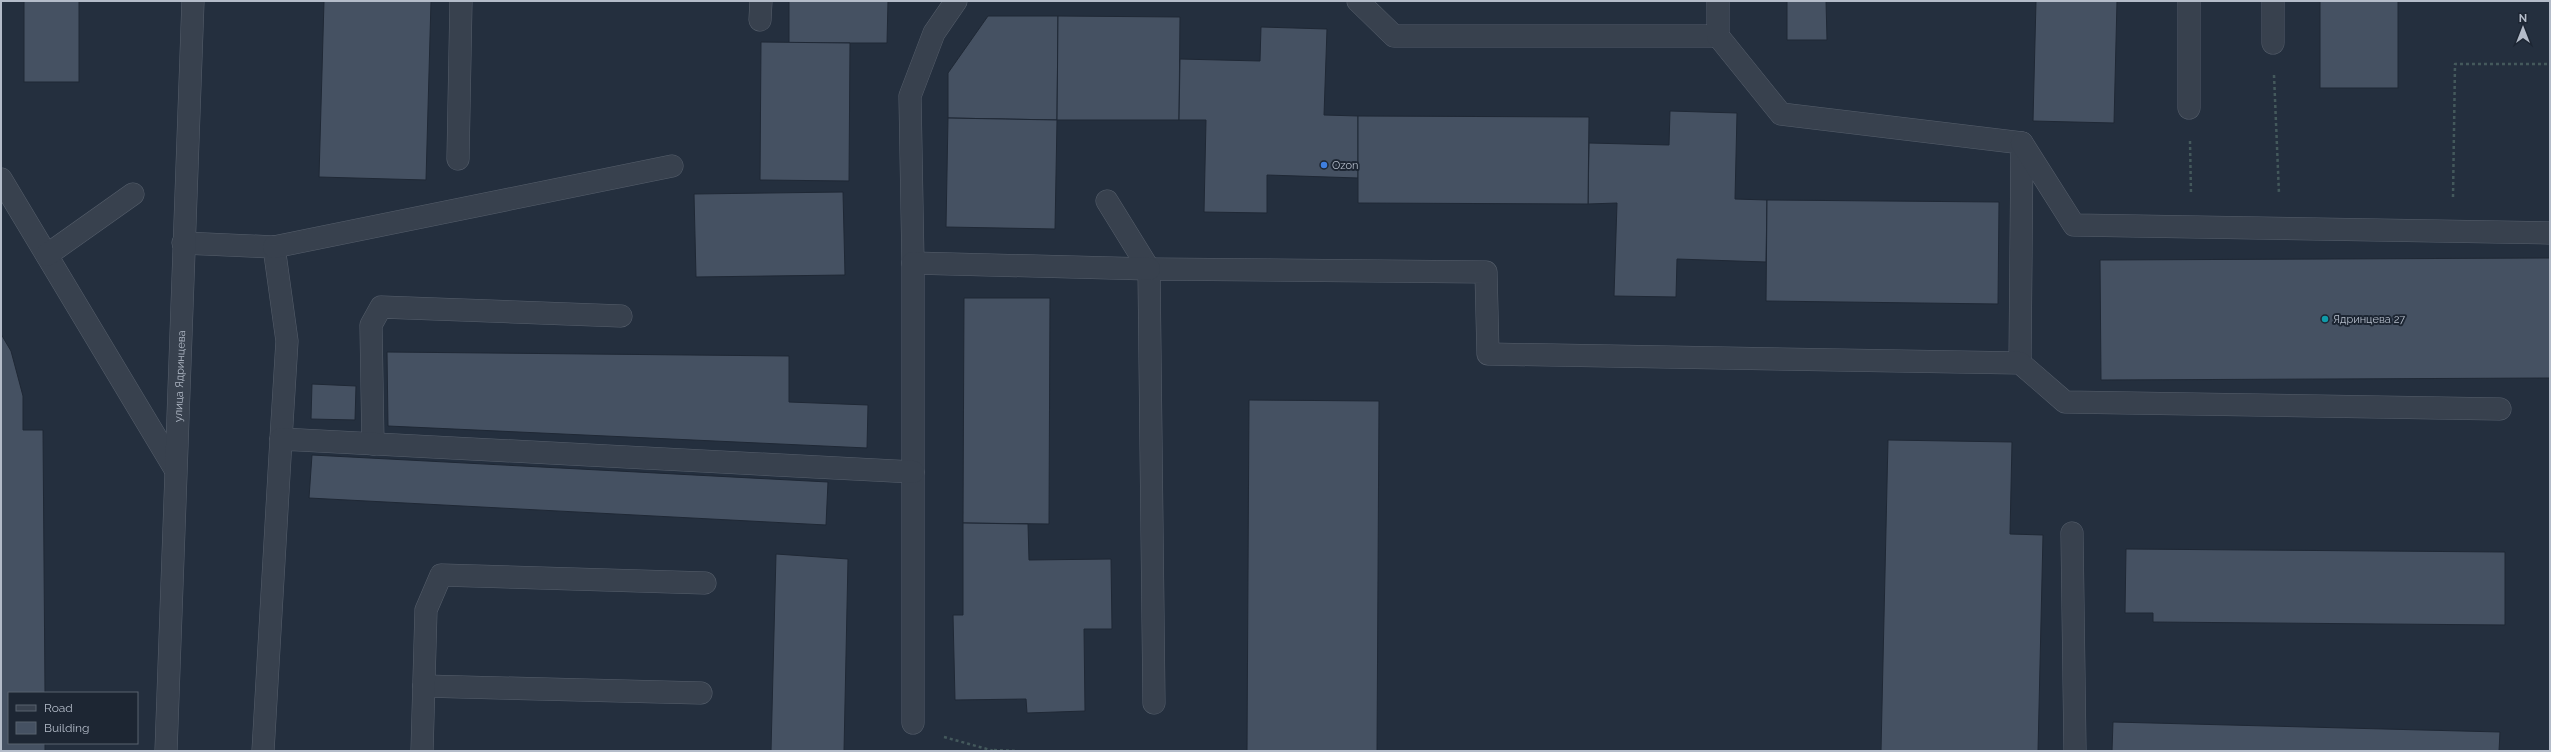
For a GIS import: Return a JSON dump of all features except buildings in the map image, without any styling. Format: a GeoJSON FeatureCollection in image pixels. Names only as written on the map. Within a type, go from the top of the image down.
{"type":"FeatureCollection","features":[{"type":"Feature","properties":{"kind":"street","name":"улица Ядринцева"},"geometry":{"type":"LineString","coordinates":[[166,751],[183,244],[193,1]]}},
{"type":"Feature","properties":{"kind":"street"},"geometry":{"type":"LineString","coordinates":[[458,159],[461,1]]}},
{"type":"Feature","properties":{"kind":"street"},"geometry":{"type":"LineString","coordinates":[[913,723],[914,263],[910,96],[934,33],[956,1]]}},
{"type":"Feature","properties":{"kind":"street"},"geometry":{"type":"LineString","coordinates":[[1358,1],[1394,36],[1718,36]]}},
{"type":"Feature","properties":{"kind":"street"},"geometry":{"type":"LineString","coordinates":[[1718,1],[1718,36],[1781,114],[2022,143]]}},
{"type":"Feature","properties":{"kind":"street"},"geometry":{"type":"LineString","coordinates":[[2190,1],[2190,108]]}},
{"type":"Feature","properties":{"kind":"street"},"geometry":{"type":"LineString","coordinates":[[2273,1],[2273,42]]}},
{"type":"Feature","properties":{"kind":"street"},"geometry":{"type":"LineString","coordinates":[[2022,143],[2074,225],[2550,233]]}},
{"type":"Feature","properties":{"kind":"street"},"geometry":{"type":"LineString","coordinates":[[2020,362],[2022,143]]}},
{"type":"Feature","properties":{"kind":"street"},"geometry":{"type":"LineString","coordinates":[[183,244],[274,247],[672,166]]}},
{"type":"Feature","properties":{"kind":"street"},"geometry":{"type":"LineString","coordinates":[[1,179],[175,469]]}},
{"type":"Feature","properties":{"kind":"street"},"geometry":{"type":"LineString","coordinates":[[47,255],[133,194]]}},
{"type":"Feature","properties":{"kind":"street"},"geometry":{"type":"LineString","coordinates":[[1107,201],[1149,269],[1154,704]]}},
{"type":"Feature","properties":{"kind":"street"},"geometry":{"type":"LineString","coordinates":[[263,751],[287,341],[274,247]]}},
{"type":"Feature","properties":{"kind":"street"},"geometry":{"type":"LineString","coordinates":[[914,263],[1149,269],[1486,272],[1488,354],[2020,362],[2065,402],[2500,409]]}},
{"type":"Feature","properties":{"kind":"street"},"geometry":{"type":"LineString","coordinates":[[373,444],[371,325],[381,307],[622,316]]}},
{"type":"Feature","properties":{"kind":"street"},"geometry":{"type":"LineString","coordinates":[[281,439],[914,472]]}},
{"type":"Feature","properties":{"kind":"street"},"geometry":{"type":"LineString","coordinates":[[2072,533],[2075,751]]}},
{"type":"Feature","properties":{"kind":"street"},"geometry":{"type":"LineString","coordinates":[[422,751],[426,610],[441,575],[705,583]]}},
{"type":"Feature","properties":{"kind":"street"},"geometry":{"type":"LineString","coordinates":[[424,686],[701,693]]}},
{"type":"Feature","properties":{"kind":"path"},"geometry":{"type":"LineString","coordinates":[[2273,42],[2280,228]]}},
{"type":"Feature","properties":{"kind":"path"},"geometry":{"type":"LineString","coordinates":[[2452,232],[2455,64],[2550,64]]}},
{"type":"Feature","properties":{"kind":"path"},"geometry":{"type":"LineString","coordinates":[[2190,108],[2191,227]]}},
{"type":"Feature","properties":{"kind":"path"},"geometry":{"type":"LineString","coordinates":[[913,723],[931,734],[994,750],[1017,751]]}},
{"type":"Feature","properties":{"kind":"place","name":"Ozon"},"geometry":{"type":"Point","coordinates":[1324,165]}},
{"type":"Feature","properties":{"kind":"place","name":"Ядринцева 27"},"geometry":{"type":"Point","coordinates":[2325,319]}}]}
